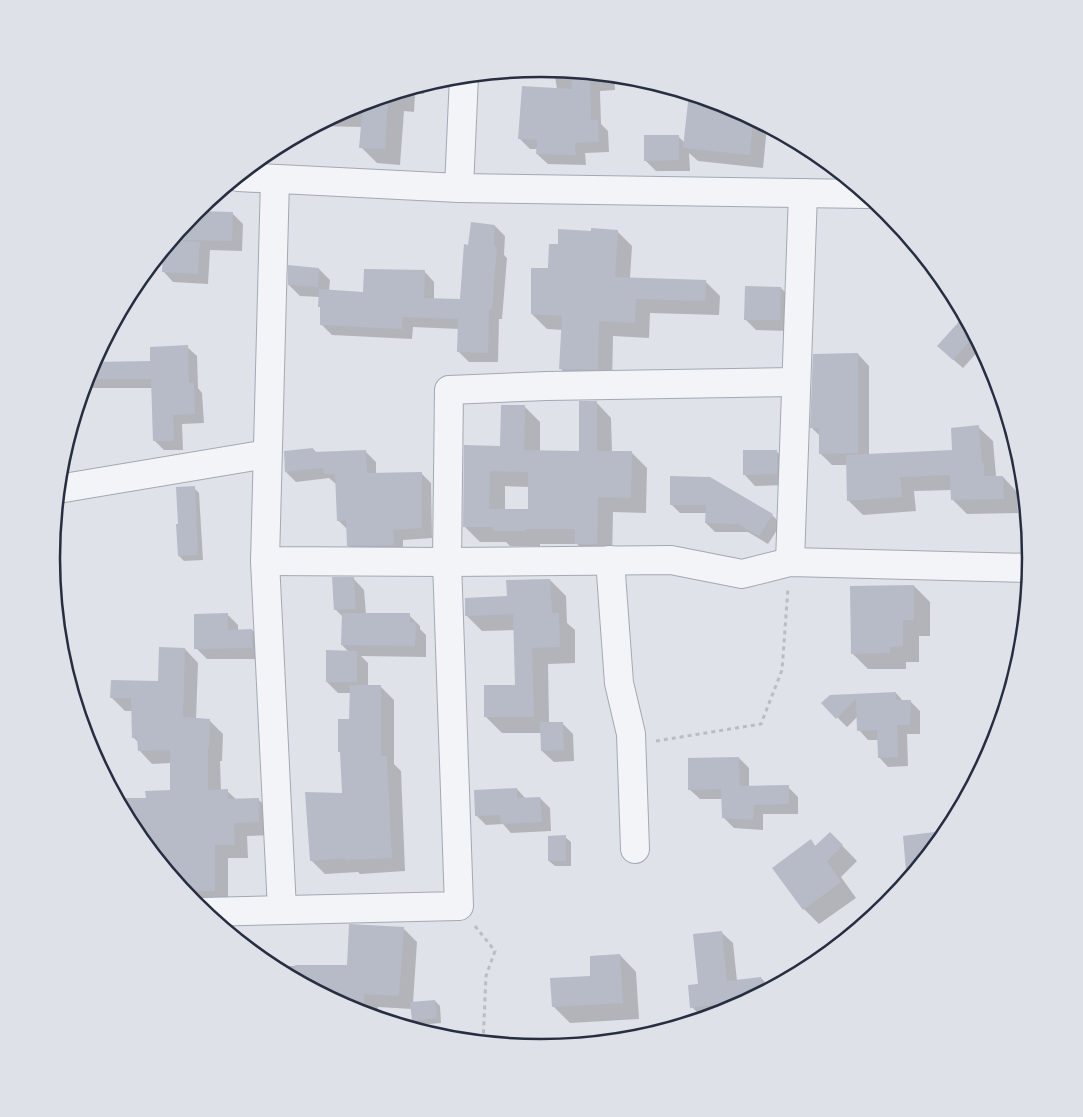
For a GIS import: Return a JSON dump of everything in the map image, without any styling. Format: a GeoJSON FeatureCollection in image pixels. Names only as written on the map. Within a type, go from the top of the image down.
{"type":"FeatureCollection","features":[{"type":"Feature","properties":{"kind":"street"},"geometry":{"type":"LineString","coordinates":[[459,188],[464,83]]}},
{"type":"Feature","properties":{"kind":"street"},"geometry":{"type":"LineString","coordinates":[[247,178],[459,188],[856,194]]}},
{"type":"Feature","properties":{"kind":"street"},"geometry":{"type":"LineString","coordinates":[[275,179],[265,561],[282,910]]}},
{"type":"Feature","properties":{"kind":"street"},"geometry":{"type":"LineString","coordinates":[[790,562],[803,194]]}},
{"type":"Feature","properties":{"kind":"street"},"geometry":{"type":"LineString","coordinates":[[214,912],[459,906],[447,562],[450,390],[547,386],[795,382]]}},
{"type":"Feature","properties":{"kind":"street"},"geometry":{"type":"LineString","coordinates":[[65,488],[267,454]]}},
{"type":"Feature","properties":{"kind":"street"},"geometry":{"type":"LineString","coordinates":[[610,560],[620,684],[631,745],[635,849]]}},
{"type":"Feature","properties":{"kind":"street"},"geometry":{"type":"LineString","coordinates":[[265,561],[671,560],[742,574],[790,562],[1023,568]]}},
{"type":"Feature","properties":{"kind":"path"},"geometry":{"type":"LineString","coordinates":[[631,745],[760,724],[782,670],[790,562]]}},
{"type":"Feature","properties":{"kind":"path"},"geometry":{"type":"LineString","coordinates":[[459,906],[495,951],[486,976],[483,1036]]}},
{"type":"Feature","properties":{"kind":"building"},"geometry":{"type":"Polygon","coordinates":[[[571,78],[590,80],[591,120],[598,120],[599,142],[575,143],[576,155],[536,154],[537,140],[518,139],[522,86],[572,89],[571,78]]]}},
{"type":"Feature","properties":{"kind":"building"},"geometry":{"type":"Polygon","coordinates":[[[688,100],[726,114],[752,126],[750,155],[683,148],[688,100]]]}},
{"type":"Feature","properties":{"kind":"building"},"geometry":{"type":"Polygon","coordinates":[[[388,103],[385,149],[359,148],[362,112],[388,103]]]}},
{"type":"Feature","properties":{"kind":"building"},"geometry":{"type":"Polygon","coordinates":[[[644,135],[679,135],[679,160],[644,161],[644,135]]]}},
{"type":"Feature","properties":{"kind":"building"},"geometry":{"type":"Polygon","coordinates":[[[208,211],[233,212],[232,241],[183,240],[183,237],[208,211]]]}},
{"type":"Feature","properties":{"kind":"building"},"geometry":{"type":"Polygon","coordinates":[[[471,222],[495,225],[494,246],[497,247],[492,309],[489,309],[488,353],[457,352],[458,319],[403,317],[402,329],[320,325],[319,289],[363,292],[364,269],[425,270],[424,298],[460,299],[464,244],[468,245],[471,222]]]}},
{"type":"Feature","properties":{"kind":"building"},"geometry":{"type":"Polygon","coordinates":[[[591,228],[618,230],[615,277],[706,280],[705,301],[636,299],[635,323],[599,321],[598,370],[559,369],[562,316],[531,314],[531,268],[548,268],[549,244],[558,244],[558,229],[591,231],[591,228]]]}},
{"type":"Feature","properties":{"kind":"building"},"geometry":{"type":"Polygon","coordinates":[[[179,241],[200,242],[198,274],[162,272],[162,262],[179,241]]]}},
{"type":"Feature","properties":{"kind":"building"},"geometry":{"type":"Polygon","coordinates":[[[288,265],[319,268],[318,287],[288,285],[288,265]]]}},
{"type":"Feature","properties":{"kind":"building"},"geometry":{"type":"Polygon","coordinates":[[[745,286],[781,287],[780,320],[744,320],[745,286]]]}},
{"type":"Feature","properties":{"kind":"building"},"geometry":{"type":"Polygon","coordinates":[[[960,321],[970,341],[953,360],[937,346],[960,321]]]}},
{"type":"Feature","properties":{"kind":"building"},"geometry":{"type":"Polygon","coordinates":[[[188,345],[189,383],[194,383],[195,414],[173,415],[174,441],[153,441],[151,379],[95,379],[103,362],[150,361],[150,347],[188,345]]]}},
{"type":"Feature","properties":{"kind":"building"},"geometry":{"type":"Polygon","coordinates":[[[858,353],[858,453],[819,454],[819,428],[810,428],[813,354],[858,353]]]}},
{"type":"Feature","properties":{"kind":"building"},"geometry":{"type":"Polygon","coordinates":[[[579,401],[597,401],[597,451],[632,451],[631,498],[598,497],[597,544],[575,544],[575,529],[493,531],[493,527],[463,527],[464,445],[500,446],[501,405],[525,405],[524,450],[579,451],[579,401]],[[490,471],[489,509],[528,509],[528,472],[490,471]]]}},
{"type":"Feature","properties":{"kind":"building"},"geometry":{"type":"Polygon","coordinates":[[[979,425],[984,476],[1003,476],[1004,499],[951,500],[950,475],[900,477],[902,497],[847,501],[846,455],[952,450],[951,428],[979,425]]]}},
{"type":"Feature","properties":{"kind":"building"},"geometry":{"type":"Polygon","coordinates":[[[313,448],[314,452],[366,450],[367,473],[422,472],[422,528],[393,530],[394,545],[347,546],[346,520],[337,521],[335,474],[324,474],[323,468],[285,472],[284,451],[313,448]]]}},
{"type":"Feature","properties":{"kind":"building"},"geometry":{"type":"Polygon","coordinates":[[[743,450],[777,450],[777,474],[743,475],[743,450]]]}},
{"type":"Feature","properties":{"kind":"building"},"geometry":{"type":"Polygon","coordinates":[[[670,476],[710,477],[773,514],[759,536],[738,524],[705,523],[706,505],[670,505],[670,476]]]}},
{"type":"Feature","properties":{"kind":"building"},"geometry":{"type":"Polygon","coordinates":[[[195,486],[198,555],[178,556],[176,487],[195,486]]]}},
{"type":"Feature","properties":{"kind":"building"},"geometry":{"type":"Polygon","coordinates":[[[332,577],[354,577],[356,609],[334,610],[332,577]]]}},
{"type":"Feature","properties":{"kind":"building"},"geometry":{"type":"Polygon","coordinates":[[[550,579],[552,613],[559,613],[560,647],[532,648],[534,717],[484,717],[484,685],[515,685],[513,614],[465,616],[465,598],[507,596],[506,580],[550,579]]]}},
{"type":"Feature","properties":{"kind":"building"},"geometry":{"type":"Polygon","coordinates":[[[914,585],[914,620],[903,620],[903,646],[890,647],[890,653],[851,654],[850,586],[914,585]]]}},
{"type":"Feature","properties":{"kind":"building"},"geometry":{"type":"Polygon","coordinates":[[[228,613],[228,630],[252,629],[252,648],[194,649],[194,614],[228,613]]]}},
{"type":"Feature","properties":{"kind":"building"},"geometry":{"type":"Polygon","coordinates":[[[342,613],[410,613],[410,622],[416,623],[415,646],[341,645],[342,613]]]}},
{"type":"Feature","properties":{"kind":"building"},"geometry":{"type":"Polygon","coordinates":[[[159,647],[185,648],[183,717],[210,719],[208,790],[228,789],[228,799],[259,798],[259,822],[234,823],[235,845],[215,845],[215,891],[193,891],[160,852],[141,826],[124,798],[146,798],[145,791],[170,790],[170,750],[138,751],[137,738],[132,738],[131,698],[110,698],[111,680],[158,681],[159,647]]]}},
{"type":"Feature","properties":{"kind":"building"},"geometry":{"type":"Polygon","coordinates":[[[326,650],[357,651],[357,682],[326,682],[326,650]]]}},
{"type":"Feature","properties":{"kind":"building"},"geometry":{"type":"Polygon","coordinates":[[[350,685],[381,685],[381,756],[387,756],[392,858],[345,860],[345,858],[310,861],[305,792],[342,793],[340,752],[338,752],[338,719],[349,719],[350,685]]]}},
{"type":"Feature","properties":{"kind":"building"},"geometry":{"type":"Polygon","coordinates":[[[896,692],[896,700],[911,700],[910,725],[897,725],[898,757],[878,758],[877,730],[857,731],[856,699],[836,719],[821,703],[830,695],[896,692]]]}},
{"type":"Feature","properties":{"kind":"building"},"geometry":{"type":"Polygon","coordinates":[[[540,722],[563,722],[564,750],[541,751],[540,722]]]}},
{"type":"Feature","properties":{"kind":"building"},"geometry":{"type":"Polygon","coordinates":[[[739,757],[740,786],[789,785],[789,804],[754,805],[753,820],[722,818],[721,789],[688,790],[688,758],[739,757]]]}},
{"type":"Feature","properties":{"kind":"building"},"geometry":{"type":"Polygon","coordinates":[[[517,788],[517,798],[540,797],[542,822],[501,824],[500,815],[475,816],[474,790],[517,788]]]}},
{"type":"Feature","properties":{"kind":"building"},"geometry":{"type":"Polygon","coordinates":[[[830,832],[843,845],[827,861],[841,882],[803,910],[772,868],[811,839],[815,846],[830,832]]]}},
{"type":"Feature","properties":{"kind":"building"},"geometry":{"type":"Polygon","coordinates":[[[938,832],[906,873],[903,836],[938,832]]]}},
{"type":"Feature","properties":{"kind":"building"},"geometry":{"type":"Polygon","coordinates":[[[566,835],[566,861],[548,861],[548,836],[566,835]]]}},
{"type":"Feature","properties":{"kind":"building"},"geometry":{"type":"Polygon","coordinates":[[[349,924],[404,927],[399,996],[364,994],[364,1006],[329,990],[295,971],[295,965],[347,965],[349,924]]]}},
{"type":"Feature","properties":{"kind":"building"},"geometry":{"type":"Polygon","coordinates":[[[722,931],[727,981],[761,977],[762,986],[723,1004],[690,1008],[688,985],[698,984],[693,934],[722,931]]]}},
{"type":"Feature","properties":{"kind":"building"},"geometry":{"type":"Polygon","coordinates":[[[620,954],[623,1003],[552,1007],[550,978],[590,976],[590,956],[620,954]]]}},
{"type":"Feature","properties":{"kind":"building"},"geometry":{"type":"Polygon","coordinates":[[[435,1000],[437,1018],[412,1021],[410,1002],[435,1000]]]}}]}
